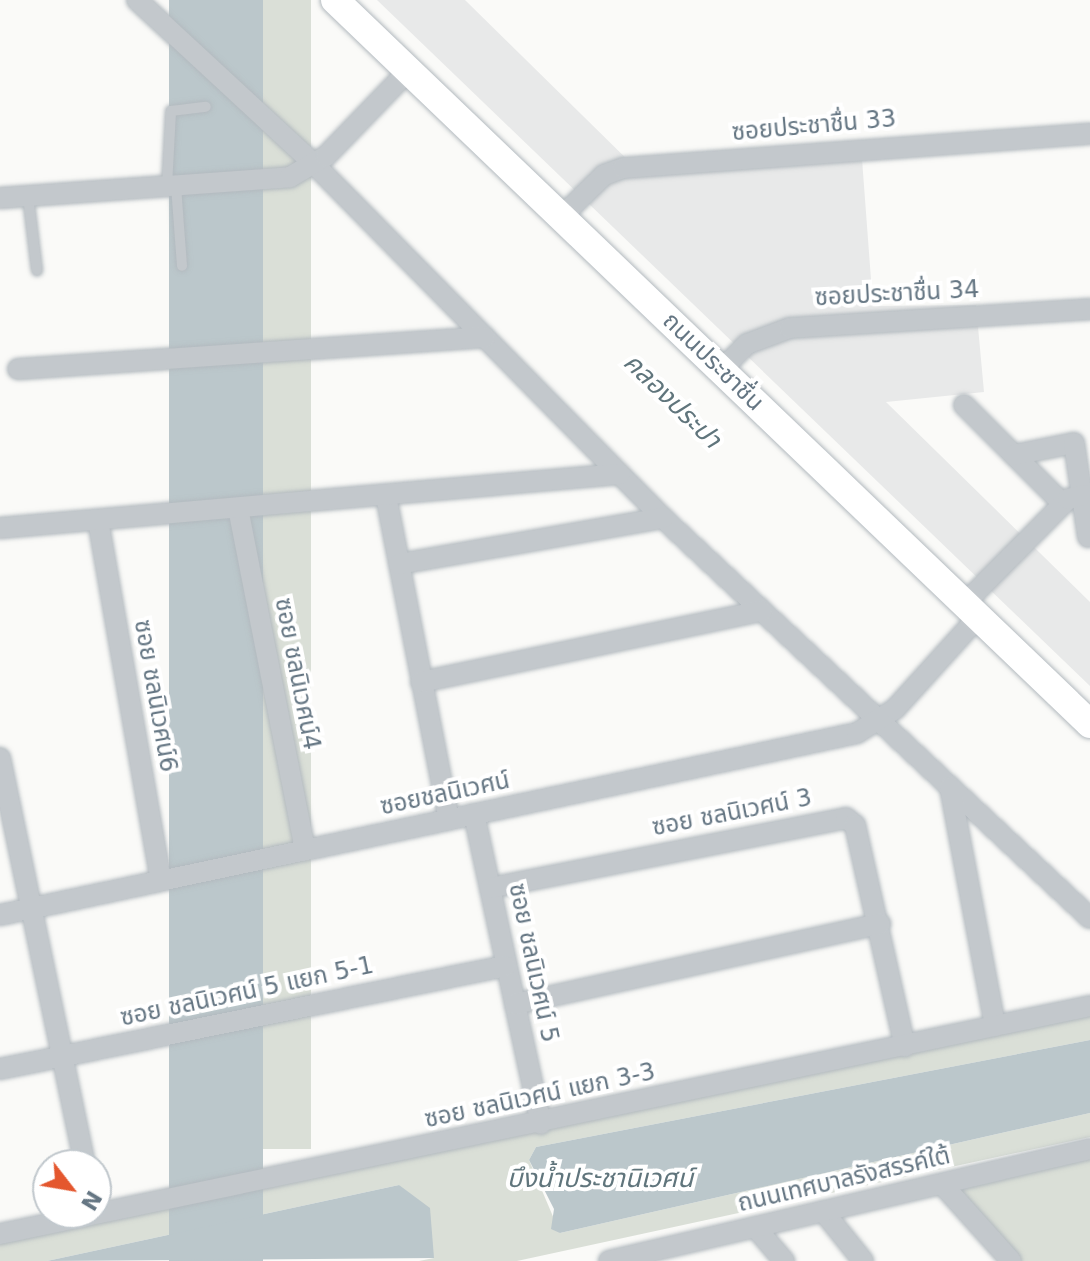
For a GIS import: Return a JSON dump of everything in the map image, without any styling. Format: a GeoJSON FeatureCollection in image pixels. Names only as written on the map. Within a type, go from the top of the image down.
{"type":"FeatureCollection","features":[{"type":"Feature","properties":{"kind":"main road","name":"ถนนประชาชื่น"},"geometry":{"type":"LineString","coordinates":[[346,3],[409,70],[1090,724]]}},
{"type":"Feature","properties":{"kind":"street"},"geometry":{"type":"LineString","coordinates":[[137,0],[320,160],[485,337],[663,518],[762,611],[887,715],[950,787],[1090,918]]}},
{"type":"Feature","properties":{"kind":"street"},"geometry":{"type":"LineString","coordinates":[[0,198],[290,177],[320,160],[409,70]]}},
{"type":"Feature","properties":{"kind":"street","name":"ซอยประชาชื่น 33"},"geometry":{"type":"LineString","coordinates":[[561,217],[604,175],[623,168],[1090,134]]}},
{"type":"Feature","properties":{"kind":"street","name":"ซอยประชาชื่น 34"},"geometry":{"type":"LineString","coordinates":[[721,370],[747,344],[790,328],[1090,309]]}},
{"type":"Feature","properties":{"kind":"street"},"geometry":{"type":"LineString","coordinates":[[18,369],[485,337]]}},
{"type":"Feature","properties":{"kind":"street"},"geometry":{"type":"LineString","coordinates":[[964,405],[1063,504]]}},
{"type":"Feature","properties":{"kind":"street"},"geometry":{"type":"LineString","coordinates":[[1014,455],[1074,443],[1088,537]]}},
{"type":"Feature","properties":{"kind":"street"},"geometry":{"type":"LineString","coordinates":[[0,528],[620,474]]}},
{"type":"Feature","properties":{"kind":"street"},"geometry":{"type":"LineString","coordinates":[[887,715],[950,649],[972,610],[1063,504],[1084,495]]}},
{"type":"Feature","properties":{"kind":"street"},"geometry":{"type":"LineString","coordinates":[[386,496],[449,819]]}},
{"type":"Feature","properties":{"kind":"street","name":"ซอย ชลนิเวศน์4"},"geometry":{"type":"LineString","coordinates":[[238,508],[305,850]]}},
{"type":"Feature","properties":{"kind":"street"},"geometry":{"type":"LineString","coordinates":[[399,564],[663,518]]}},
{"type":"Feature","properties":{"kind":"street","name":"ซอย ชลนิเวศน์6"},"geometry":{"type":"LineString","coordinates":[[98,520],[161,880]]}},
{"type":"Feature","properties":{"kind":"street"},"geometry":{"type":"LineString","coordinates":[[421,682],[762,611]]}},
{"type":"Feature","properties":{"kind":"street","name":"ซอยชลนิเวศน์"},"geometry":{"type":"LineString","coordinates":[[0,915],[857,733],[887,715]]}},
{"type":"Feature","properties":{"kind":"street"},"geometry":{"type":"LineString","coordinates":[[0,758],[82,1149]]}},
{"type":"Feature","properties":{"kind":"street"},"geometry":{"type":"LineString","coordinates":[[950,787],[995,1026]]}},
{"type":"Feature","properties":{"kind":"street","name":"ซอย ชลนิเวศน์ 5"},"geometry":{"type":"LineString","coordinates":[[474,814],[541,1124]]}},
{"type":"Feature","properties":{"kind":"street","name":"ซอย ชลนิเวศน์ 3"},"geometry":{"type":"LineString","coordinates":[[490,888],[846,818],[855,825],[880,924],[905,1046]]}},
{"type":"Feature","properties":{"kind":"street"},"geometry":{"type":"LineString","coordinates":[[515,1004],[880,924]]}},
{"type":"Feature","properties":{"kind":"street","name":"ซอย ชลนิเวศน์ 5 แยก 5-1"},"geometry":{"type":"LineString","coordinates":[[0,1069],[505,966]]}},
{"type":"Feature","properties":{"kind":"street","name":"ซอย ชลนิเวศน์ แยก 3-3"},"geometry":{"type":"LineString","coordinates":[[112,1210],[541,1124],[1090,1006]]}},
{"type":"Feature","properties":{"kind":"street","name":"ถนนเทศบาลรังสรรค์ใต้"},"geometry":{"type":"LineString","coordinates":[[609,1261],[1090,1149]]}},
{"type":"Feature","properties":{"kind":"street"},"geometry":{"type":"LineString","coordinates":[[942,1184],[1011,1261]]}},
{"type":"Feature","properties":{"kind":"street"},"geometry":{"type":"LineString","coordinates":[[823,1211],[863,1261]]}},
{"type":"Feature","properties":{"kind":"street","name":"ซอย ชลนิเวศน์ แยก 3-3"},"geometry":{"type":"LineString","coordinates":[[0,1234],[32,1227]]}},
{"type":"Feature","properties":{"kind":"street"},"geometry":{"type":"LineString","coordinates":[[755,1227],[784,1261]]}},
{"type":"Feature","properties":{"kind":"lane"},"geometry":{"type":"LineString","coordinates":[[182,266],[172,186],[171,111],[206,107]]}},
{"type":"Feature","properties":{"kind":"lane"},"geometry":{"type":"LineString","coordinates":[[28,196],[37,270]]}},
{"type":"Feature","properties":{"kind":"shaded area"},"geometry":{"type":"Polygon","coordinates":[[[263,0],[311,0],[311,1149],[263,1149],[263,0]]]}},
{"type":"Feature","properties":{"kind":"shaded area"},"geometry":{"type":"Polygon","coordinates":[[[377,0],[465,0],[640,172],[862,159],[873,306],[976,305],[984,392],[886,402],[1090,602],[1090,686],[377,0]]]}},
{"type":"Feature","properties":{"kind":"shaded area"},"geometry":{"type":"Polygon","coordinates":[[[1090,1012],[1090,1040],[536,1147],[529,1160],[560,1233],[1090,1113],[1090,1137],[517,1261],[419,1261],[434,1258],[399,1185],[47,1261],[0,1261],[0,1242],[62,1229],[112,1229],[112,1218],[1090,1012]]]}},
{"type":"Feature","properties":{"kind":"shaded area"},"geometry":{"type":"Polygon","coordinates":[[[1090,1156],[1090,1261],[1018,1261],[951,1187],[1090,1156]]]}},
{"type":"Feature","properties":{"kind":"water"},"geometry":{"type":"Polygon","coordinates":[[[169,0],[263,0],[263,1261],[169,1261],[169,0]]]}},
{"type":"Feature","properties":{"kind":"water","name":"บึงน้ำประชานิเวศน์"},"geometry":{"type":"Polygon","coordinates":[[[1090,1040],[1090,1113],[560,1233],[551,1229],[554,1209],[529,1160],[536,1147],[1090,1040]]]}},
{"type":"Feature","properties":{"kind":"water"},"geometry":{"type":"Polygon","coordinates":[[[399,1185],[430,1208],[434,1258],[47,1261],[399,1185]]]}},
{"type":"Feature","properties":{"kind":"water label","name":"คลองประปา"},"geometry":{"type":"Point","coordinates":[672,401]}}]}
